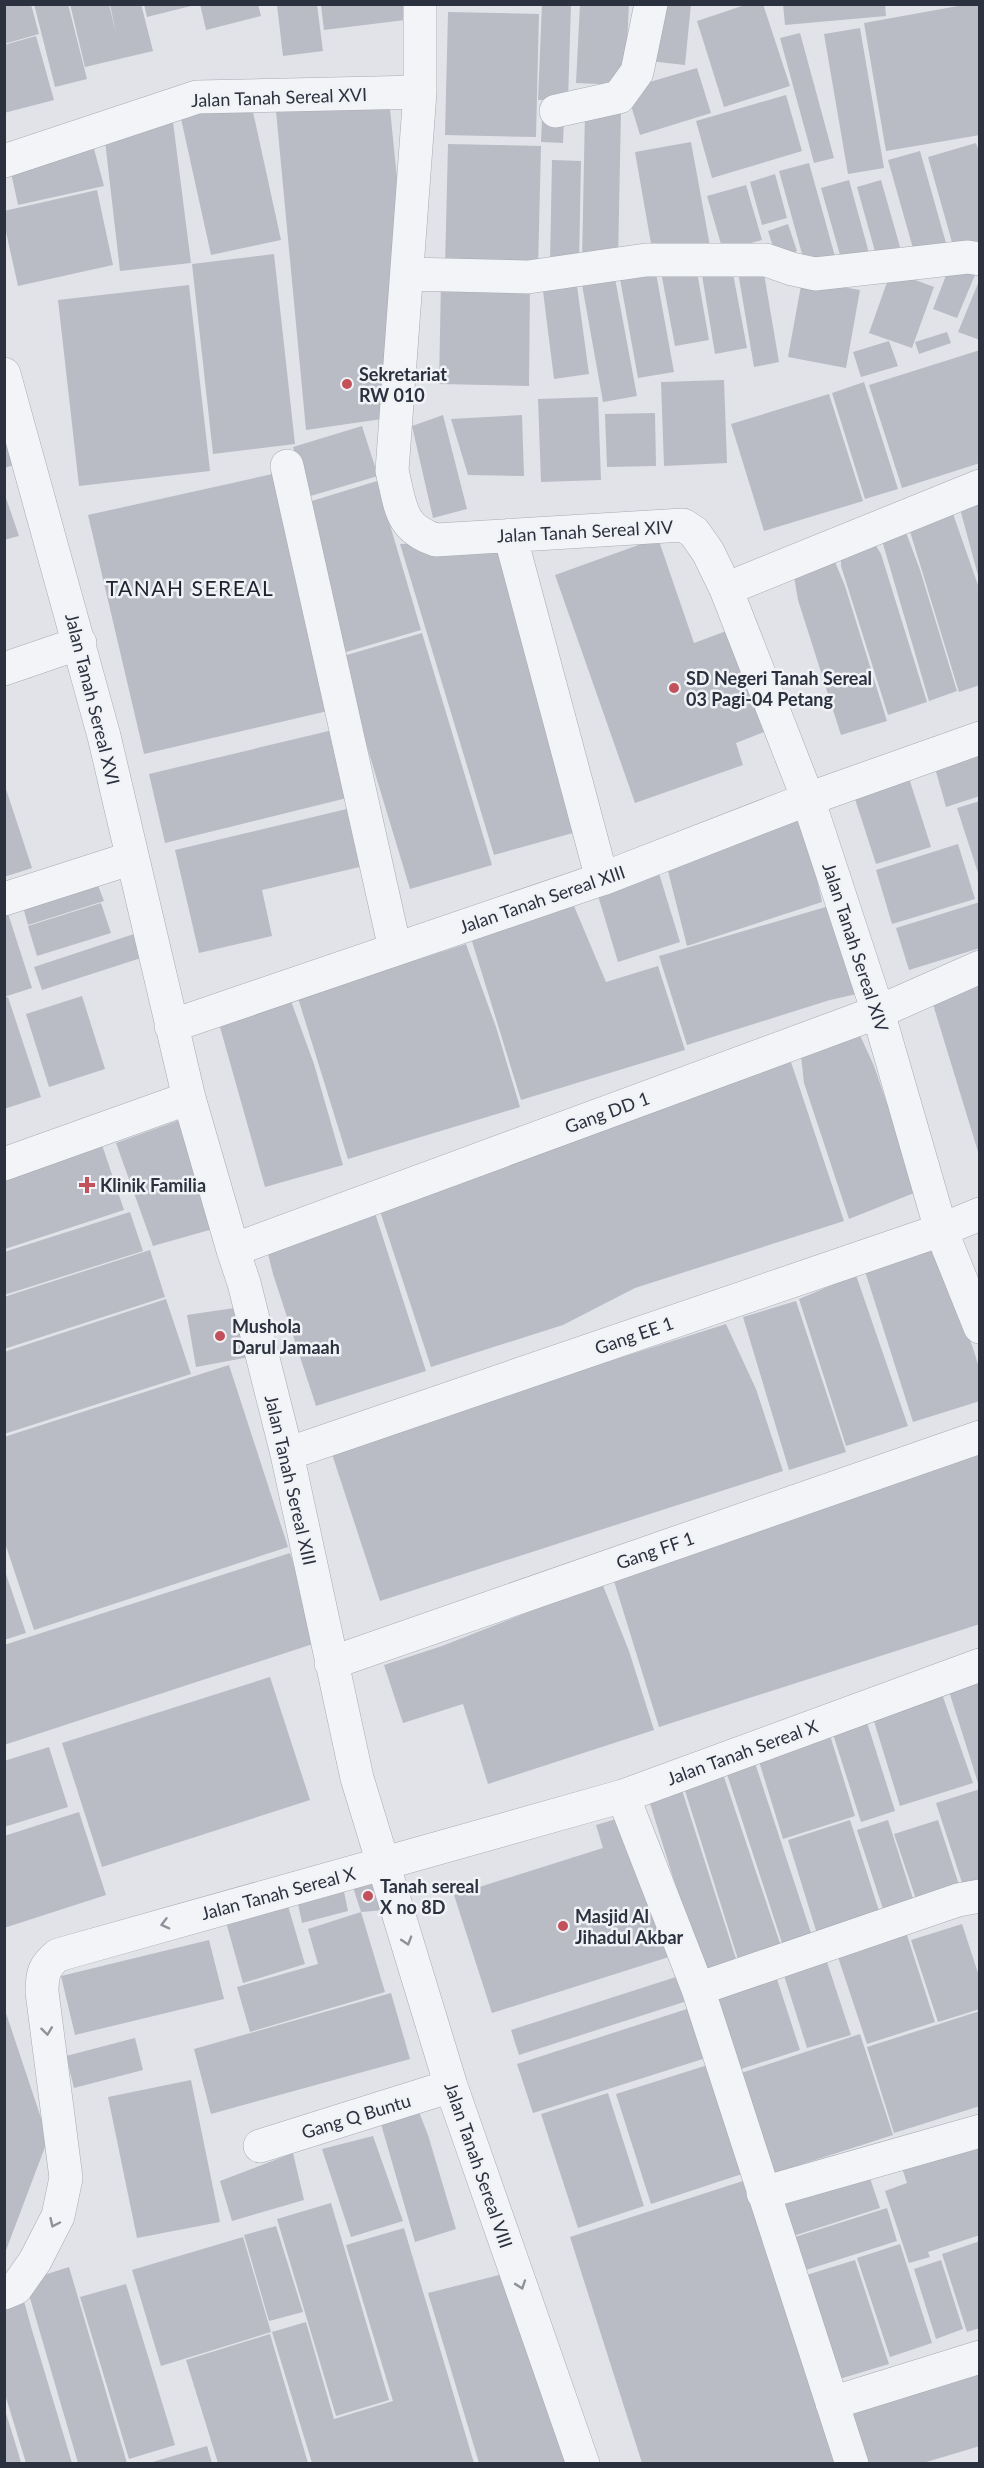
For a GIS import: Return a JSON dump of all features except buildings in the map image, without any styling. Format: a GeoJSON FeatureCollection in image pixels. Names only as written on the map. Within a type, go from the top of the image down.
{"type":"FeatureCollection","features":[{"type":"Feature","properties":{"kind":"street","name":"Jalan Tanah Sereal XIV"},"geometry":{"type":"LineString","coordinates":[[420,4],[420,92],[392,471],[407,523],[423,536],[436,540],[683,525],[694,532],[708,552],[726,589],[808,799],[878,1012],[941,1230],[980,1327]]}},
{"type":"Feature","properties":{"kind":"street"},"geometry":{"type":"LineString","coordinates":[[556,111],[619,97],[637,72],[651,4]]}},
{"type":"Feature","properties":{"kind":"street","name":"Jalan Tanah Sereal XVI"},"geometry":{"type":"LineString","coordinates":[[4,161],[197,97],[420,92]]}},
{"type":"Feature","properties":{"kind":"street"},"geometry":{"type":"LineString","coordinates":[[408,274],[528,277],[646,260],[766,260],[814,274],[968,257],[980,259]]}},
{"type":"Feature","properties":{"kind":"street","name":"Jalan Tanah Sereal XVI"},"geometry":{"type":"LineString","coordinates":[[4,374],[12,429],[80,643],[171,1026]]}},
{"type":"Feature","properties":{"kind":"street"},"geometry":{"type":"LineString","coordinates":[[287,466],[395,949]]}},
{"type":"Feature","properties":{"kind":"street"},"geometry":{"type":"LineString","coordinates":[[726,589],[980,486]]}},
{"type":"Feature","properties":{"kind":"street"},"geometry":{"type":"LineString","coordinates":[[510,535],[602,879]]}},
{"type":"Feature","properties":{"kind":"street"},"geometry":{"type":"LineString","coordinates":[[4,669],[80,643]]}},
{"type":"Feature","properties":{"kind":"street","name":"Jalan Tanah Sereal XIII"},"geometry":{"type":"LineString","coordinates":[[384,1864],[357,1778],[287,1454],[244,1283],[232,1250],[171,1026],[602,879],[808,799],[980,738]]}},
{"type":"Feature","properties":{"kind":"street"},"geometry":{"type":"LineString","coordinates":[[4,899],[132,858]]}},
{"type":"Feature","properties":{"kind":"street","name":"Gang DD 1"},"geometry":{"type":"LineString","coordinates":[[232,1250],[878,1012],[980,967]]}},
{"type":"Feature","properties":{"kind":"street"},"geometry":{"type":"LineString","coordinates":[[4,1164],[189,1098]]}},
{"type":"Feature","properties":{"kind":"street","name":"Gang EE 1"},"geometry":{"type":"LineString","coordinates":[[287,1454],[941,1230],[980,1214]]}},
{"type":"Feature","properties":{"kind":"street","name":"Gang FF 1"},"geometry":{"type":"LineString","coordinates":[[331,1663],[980,1437]]}},
{"type":"Feature","properties":{"kind":"street","name":"Jalan Tanah Sereal X"},"geometry":{"type":"LineString","coordinates":[[4,2293],[15,2288],[35,2261],[58,2216],[66,2178],[42,1992],[42,1975],[47,1963],[58,1954],[623,1796],[980,1665]]}},
{"type":"Feature","properties":{"kind":"street"},"geometry":{"type":"LineString","coordinates":[[623,1796],[698,1989],[852,2463]]}},
{"type":"Feature","properties":{"kind":"street","name":"Jalan Tanah Sereal VIII"},"geometry":{"type":"LineString","coordinates":[[384,1864],[452,2086],[583,2463]]}},
{"type":"Feature","properties":{"kind":"street"},"geometry":{"type":"LineString","coordinates":[[698,1989],[958,1900],[980,1896]]}},
{"type":"Feature","properties":{"kind":"street","name":"Gang Q Buntu"},"geometry":{"type":"LineString","coordinates":[[260,2146],[452,2086]]}},
{"type":"Feature","properties":{"kind":"street"},"geometry":{"type":"LineString","coordinates":[[763,2193],[980,2131]]}},
{"type":"Feature","properties":{"kind":"street"},"geometry":{"type":"LineString","coordinates":[[832,2403],[980,2357]]}},
{"type":"Feature","properties":{"kind":"place","name":"Sekretariat RW 010"},"geometry":{"type":"Point","coordinates":[347,384]}},
{"type":"Feature","properties":{"kind":"place","name":"SD Negeri Tanah Sereal 03 Pagi-04 Petang"},"geometry":{"type":"Point","coordinates":[674,688]}},
{"type":"Feature","properties":{"kind":"place","name":"Klinik Familia"},"geometry":{"type":"Point","coordinates":[87,1185]}},
{"type":"Feature","properties":{"kind":"place","name":"Mushola Darul Jamaah"},"geometry":{"type":"Point","coordinates":[220,1336]}},
{"type":"Feature","properties":{"kind":"place","name":"Tanah sereal X no 8D"},"geometry":{"type":"Point","coordinates":[368,1896]}},
{"type":"Feature","properties":{"kind":"place","name":"Masjid Al Jihadul Akbar"},"geometry":{"type":"Point","coordinates":[563,1926]}},
{"type":"Feature","properties":{"kind":"district","name":"TANAH SEREAL"},"geometry":{"type":"Point","coordinates":[190,587]}}]}
